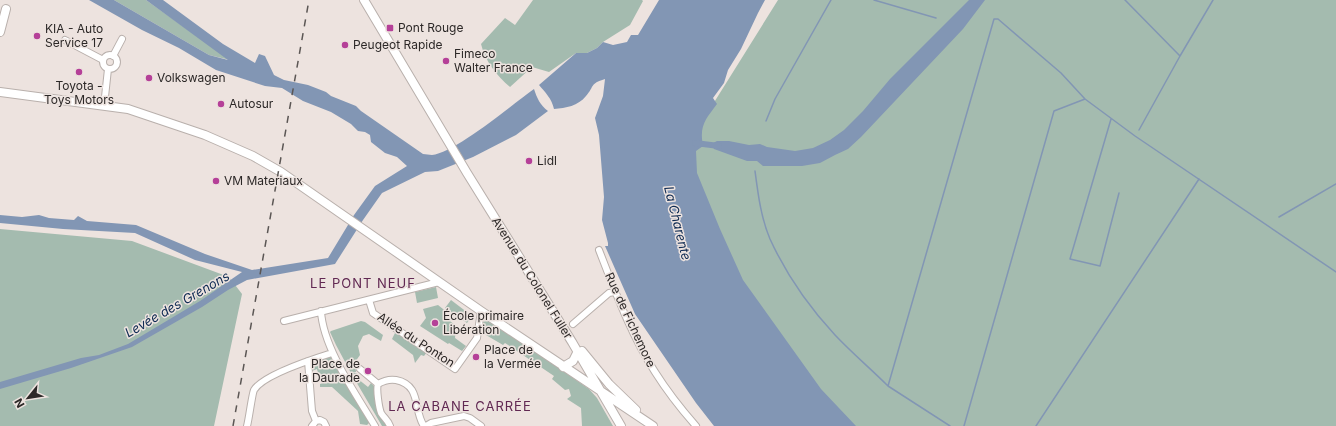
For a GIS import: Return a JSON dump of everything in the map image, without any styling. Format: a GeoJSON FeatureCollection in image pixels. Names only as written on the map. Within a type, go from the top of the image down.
{"type":"FeatureCollection","features":[{"type":"Feature","properties":{"kind":"main road"},"geometry":{"type":"LineString","coordinates":[[0,18],[10,0]]}},
{"type":"Feature","properties":{"kind":"main road","name":"Avenue du Colonel Fuller"},"geometry":{"type":"LineString","coordinates":[[364,0],[463,166],[572,342],[621,426]]}},
{"type":"Feature","properties":{"kind":"main road"},"geometry":{"type":"LineString","coordinates":[[0,32],[6,8]]}},
{"type":"Feature","properties":{"kind":"main road"},"geometry":{"type":"LineString","coordinates":[[0,92],[128,109],[205,136],[253,156],[281,172],[650,426]]}},
{"type":"Feature","properties":{"kind":"main road"},"geometry":{"type":"LineString","coordinates":[[572,342],[609,384],[650,426]]}},
{"type":"Feature","properties":{"kind":"main road"},"geometry":{"type":"LineString","coordinates":[[564,367],[573,361],[577,352]]}},
{"type":"Feature","properties":{"kind":"street"},"geometry":{"type":"LineString","coordinates":[[113,56],[122,39]]}},
{"type":"Feature","properties":{"kind":"street"},"geometry":{"type":"LineString","coordinates":[[65,40],[103,60]]}},
{"type":"Feature","properties":{"kind":"street"},"geometry":{"type":"LineString","coordinates":[[103,60],[106,56],[113,56]]}},
{"type":"Feature","properties":{"kind":"street"},"geometry":{"type":"LineString","coordinates":[[108,70],[117,66],[117,61],[113,56]]}},
{"type":"Feature","properties":{"kind":"street"},"geometry":{"type":"LineString","coordinates":[[103,60],[103,65],[108,70]]}},
{"type":"Feature","properties":{"kind":"street"},"geometry":{"type":"LineString","coordinates":[[104,106],[108,70]]}},
{"type":"Feature","properties":{"kind":"street","name":"Rue de Fichemore"},"geometry":{"type":"LineString","coordinates":[[599,250],[615,292],[640,345],[655,372],[679,406],[696,426]]}},
{"type":"Feature","properties":{"kind":"street"},"geometry":{"type":"LineString","coordinates":[[284,321],[439,282]]}},
{"type":"Feature","properties":{"kind":"street"},"geometry":{"type":"LineString","coordinates":[[573,324],[609,292],[615,292]]}},
{"type":"Feature","properties":{"kind":"street","name":"Allée du Ponton"},"geometry":{"type":"LineString","coordinates":[[369,300],[373,313],[456,369],[477,338],[481,311]]}},
{"type":"Feature","properties":{"kind":"street"},"geometry":{"type":"LineString","coordinates":[[320,311],[321,320],[332,353],[375,426]]}},
{"type":"Feature","properties":{"kind":"street"},"geometry":{"type":"LineString","coordinates":[[247,426],[254,390],[265,381],[285,370],[332,353]]}},
{"type":"Feature","properties":{"kind":"street"},"geometry":{"type":"LineString","coordinates":[[308,361],[314,423],[322,421],[326,426]]}},
{"type":"Feature","properties":{"kind":"street"},"geometry":{"type":"LineString","coordinates":[[360,369],[378,384]]}},
{"type":"Feature","properties":{"kind":"street"},"geometry":{"type":"LineString","coordinates":[[378,384],[385,381],[394,380],[399,381],[411,389],[415,396],[421,420],[425,426],[431,423],[464,416],[470,418],[481,426]]}},
{"type":"Feature","properties":{"kind":"street"},"geometry":{"type":"LineString","coordinates":[[378,384],[377,389],[380,410],[389,421],[390,426]]}},
{"type":"Feature","properties":{"kind":"green space"},"geometry":{"type":"Polygon","coordinates":[[[114,0],[146,0],[230,60],[209,55],[114,0]]]}},
{"type":"Feature","properties":{"kind":"green space"},"geometry":{"type":"Polygon","coordinates":[[[533,0],[643,1],[630,25],[603,42],[597,48],[587,53],[576,53],[549,72],[532,67],[510,87],[492,68],[485,56],[481,44],[505,18],[515,25],[533,0]]]}},
{"type":"Feature","properties":{"kind":"green space"},"geometry":{"type":"Polygon","coordinates":[[[778,0],[1336,0],[1336,426],[840,426],[723,290],[688,144],[778,0]]]}},
{"type":"Feature","properties":{"kind":"green space"},"geometry":{"type":"Polygon","coordinates":[[[0,229],[132,241],[229,277],[242,294],[214,426],[0,426],[0,229]]]}},
{"type":"Feature","properties":{"kind":"green space"},"geometry":{"type":"Polygon","coordinates":[[[436,287],[438,298],[417,303],[415,292],[436,287]]]}},
{"type":"Feature","properties":{"kind":"green space"},"geometry":{"type":"Polygon","coordinates":[[[451,300],[472,316],[467,323],[445,308],[451,300]]]}},
{"type":"Feature","properties":{"kind":"green space"},"geometry":{"type":"Polygon","coordinates":[[[438,305],[448,313],[445,317],[456,326],[455,338],[466,346],[462,351],[420,326],[426,318],[423,309],[438,305]]]}},
{"type":"Feature","properties":{"kind":"green space"},"geometry":{"type":"Polygon","coordinates":[[[488,319],[589,389],[597,398],[613,426],[582,426],[581,408],[567,399],[571,396],[569,389],[565,390],[552,379],[554,376],[505,343],[503,345],[486,335],[481,330],[481,324],[488,319]]]}},
{"type":"Feature","properties":{"kind":"green space"},"geometry":{"type":"Polygon","coordinates":[[[361,321],[365,322],[383,335],[381,341],[369,334],[363,336],[358,346],[360,355],[355,362],[356,372],[351,373],[330,332],[361,321]]]}},
{"type":"Feature","properties":{"kind":"green space"},"geometry":{"type":"Polygon","coordinates":[[[396,331],[427,352],[424,356],[421,355],[415,363],[413,355],[392,339],[396,331]]]}},
{"type":"Feature","properties":{"kind":"green space"},"geometry":{"type":"Polygon","coordinates":[[[330,356],[370,422],[367,425],[360,424],[358,411],[332,387],[320,387],[320,384],[323,383],[322,375],[318,373],[317,369],[312,371],[313,363],[330,356]]]}},
{"type":"Feature","properties":{"kind":"green space"},"geometry":{"type":"Polygon","coordinates":[[[351,373],[356,373],[360,376],[358,379],[368,387],[371,383],[374,386],[379,411],[388,426],[382,426],[351,373]]]}},
{"type":"Feature","properties":{"kind":"water"},"geometry":{"type":"Polygon","coordinates":[[[89,0],[114,0],[209,55],[228,60],[146,0],[163,0],[223,44],[255,63],[259,54],[265,56],[274,75],[284,80],[308,85],[356,106],[423,154],[432,155],[455,146],[484,127],[534,89],[539,101],[548,111],[516,135],[473,157],[438,171],[425,172],[382,193],[335,264],[247,280],[132,347],[71,368],[0,389],[0,382],[81,358],[99,355],[128,344],[200,301],[242,272],[195,260],[135,233],[63,229],[0,223],[0,215],[22,217],[39,215],[49,218],[74,220],[78,216],[87,221],[136,225],[205,254],[252,270],[328,258],[354,215],[375,186],[407,166],[397,157],[385,153],[371,142],[370,135],[365,132],[358,131],[351,124],[331,112],[303,101],[282,88],[265,86],[216,70],[179,48],[142,30],[89,0]]]}},
{"type":"Feature","properties":{"kind":"water","name":"La Charente"},"geometry":{"type":"Polygon","coordinates":[[[659,0],[765,0],[741,49],[728,70],[724,83],[713,98],[717,104],[704,123],[702,133],[703,146],[696,151],[697,173],[743,280],[821,389],[856,426],[714,426],[696,403],[635,314],[605,246],[608,246],[608,243],[602,220],[604,197],[599,135],[595,118],[603,96],[605,79],[594,84],[589,93],[576,104],[554,109],[550,99],[539,85],[576,53],[587,53],[597,48],[603,42],[613,45],[627,42],[631,35],[638,35],[659,0]]]}},
{"type":"Feature","properties":{"kind":"water"},"geometry":{"type":"Polygon","coordinates":[[[969,0],[985,0],[963,29],[848,149],[820,163],[802,166],[763,166],[757,161],[747,161],[714,149],[711,144],[717,141],[729,141],[749,145],[760,144],[767,147],[795,151],[813,148],[830,140],[844,130],[863,111],[890,79],[969,0]]]}},
{"type":"Feature","properties":{"kind":"waterway"},"geometry":{"type":"LineString","coordinates":[[766,121],[775,99],[831,0]]}},
{"type":"Feature","properties":{"kind":"waterway"},"geometry":{"type":"LineString","coordinates":[[874,0],[936,18]]}},
{"type":"Feature","properties":{"kind":"waterway"},"geometry":{"type":"LineString","coordinates":[[1125,0],[1180,56],[1213,0]]}},
{"type":"Feature","properties":{"kind":"waterway"},"geometry":{"type":"LineString","coordinates":[[950,426],[888,386],[994,19],[998,19],[1061,73],[1085,99]]}},
{"type":"Feature","properties":{"kind":"waterway"},"geometry":{"type":"LineString","coordinates":[[1139,130],[1180,56]]}},
{"type":"Feature","properties":{"kind":"waterway"},"geometry":{"type":"LineString","coordinates":[[964,426],[1054,111],[1085,99],[1135,136],[1336,272]]}},
{"type":"Feature","properties":{"kind":"waterway"},"geometry":{"type":"LineString","coordinates":[[1111,119],[1070,259],[1100,266],[1119,193]]}},
{"type":"Feature","properties":{"kind":"waterway"},"geometry":{"type":"LineString","coordinates":[[695,143],[719,146]]}},
{"type":"Feature","properties":{"kind":"waterway"},"geometry":{"type":"LineString","coordinates":[[755,171],[764,223],[783,265],[807,302],[835,335],[888,386]]}},
{"type":"Feature","properties":{"kind":"waterway"},"geometry":{"type":"LineString","coordinates":[[1036,426],[1199,179]]}},
{"type":"Feature","properties":{"kind":"waterway"},"geometry":{"type":"LineString","coordinates":[[1279,217],[1336,184]]}},
{"type":"Feature","properties":{"kind":"railway"},"geometry":{"type":"LineString","coordinates":[[233,426],[309,0]]}},
{"type":"Feature","properties":{"kind":"place","name":"Pont Rouge"},"geometry":{"type":"Point","coordinates":[390,28]}},
{"type":"Feature","properties":{"kind":"place","name":"KIA - Auto Service 17"},"geometry":{"type":"Point","coordinates":[37,36]}},
{"type":"Feature","properties":{"kind":"place","name":"Peugeot Rapide"},"geometry":{"type":"Point","coordinates":[345,45]}},
{"type":"Feature","properties":{"kind":"place","name":"Fimeco Walter France"},"geometry":{"type":"Point","coordinates":[446,61]}},
{"type":"Feature","properties":{"kind":"place","name":"Toyota - Toys Motors"},"geometry":{"type":"Point","coordinates":[79,72]}},
{"type":"Feature","properties":{"kind":"place","name":"Volkswagen"},"geometry":{"type":"Point","coordinates":[149,78]}},
{"type":"Feature","properties":{"kind":"place","name":"Autosur"},"geometry":{"type":"Point","coordinates":[221,104]}},
{"type":"Feature","properties":{"kind":"place","name":"Lidl"},"geometry":{"type":"Point","coordinates":[529,161]}},
{"type":"Feature","properties":{"kind":"place","name":"VM Materiaux"},"geometry":{"type":"Point","coordinates":[216,181]}},
{"type":"Feature","properties":{"kind":"place","name":"École primaire Libération"},"geometry":{"type":"Point","coordinates":[435,323]}},
{"type":"Feature","properties":{"kind":"place","name":"Place de la Vermée"},"geometry":{"type":"Point","coordinates":[476,357]}},
{"type":"Feature","properties":{"kind":"place","name":"Place de la Daurade"},"geometry":{"type":"Point","coordinates":[368,371]}},
{"type":"Feature","properties":{"kind":"district","name":"LE PONT NEUF"},"geometry":{"type":"Point","coordinates":[363,283]}},
{"type":"Feature","properties":{"kind":"district","name":"LA CABANE CARRÉE"},"geometry":{"type":"Point","coordinates":[460,406]}},
{"type":"Feature","properties":{"kind":"water label","name":"Levée des Grenons"},"geometry":{"type":"Point","coordinates":[177,304]}}]}
